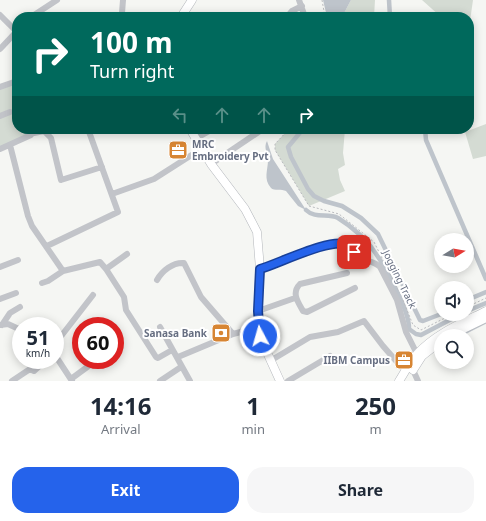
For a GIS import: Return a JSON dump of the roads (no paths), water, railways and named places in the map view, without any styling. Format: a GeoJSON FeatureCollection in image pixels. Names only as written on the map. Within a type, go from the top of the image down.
{"type":"FeatureCollection","features":[{"type":"Feature","properties":{"kind":"main road"},"geometry":{"type":"LineString","coordinates":[[184,12],[192,0]]}},
{"type":"Feature","properties":{"kind":"main road"},"geometry":{"type":"LineString","coordinates":[[192,134],[211,164],[245,209],[254,226],[258,240],[260,269],[258,311],[260,337],[278,380]]}},
{"type":"Feature","properties":{"kind":"main road"},"geometry":{"type":"LineString","coordinates":[[406,381],[409,370],[417,354],[439,335],[486,311]]}},
{"type":"Feature","properties":{"kind":"main road"},"geometry":{"type":"LineString","coordinates":[[463,329],[486,318]]}},
{"type":"Feature","properties":{"kind":"main road"},"geometry":{"type":"LineString","coordinates":[[399,381],[422,356],[434,347]]}},
{"type":"Feature","properties":{"kind":"street"},"geometry":{"type":"LineString","coordinates":[[39,12],[57,0]]}},
{"type":"Feature","properties":{"kind":"street"},"geometry":{"type":"LineString","coordinates":[[122,12],[123,0]]}},
{"type":"Feature","properties":{"kind":"street"},"geometry":{"type":"LineString","coordinates":[[291,12],[301,3]]}},
{"type":"Feature","properties":{"kind":"street"},"geometry":{"type":"LineString","coordinates":[[0,15],[12,26]]}},
{"type":"Feature","properties":{"kind":"street"},"geometry":{"type":"LineString","coordinates":[[0,49],[12,36]]}},
{"type":"Feature","properties":{"kind":"street"},"geometry":{"type":"LineString","coordinates":[[0,40],[5,44]]}},
{"type":"Feature","properties":{"kind":"street"},"geometry":{"type":"LineString","coordinates":[[0,87],[12,83]]}},
{"type":"Feature","properties":{"kind":"street"},"geometry":{"type":"LineString","coordinates":[[0,116],[10,112]]}},
{"type":"Feature","properties":{"kind":"street"},"geometry":{"type":"LineString","coordinates":[[0,149],[29,134]]}},
{"type":"Feature","properties":{"kind":"street"},"geometry":{"type":"LineString","coordinates":[[47,134],[51,138],[61,180],[102,167]]}},
{"type":"Feature","properties":{"kind":"street"},"geometry":{"type":"LineString","coordinates":[[47,246],[118,212],[90,134]]}},
{"type":"Feature","properties":{"kind":"street"},"geometry":{"type":"LineString","coordinates":[[195,140],[204,134]]}},
{"type":"Feature","properties":{"kind":"street"},"geometry":{"type":"LineString","coordinates":[[211,164],[256,134]]}},
{"type":"Feature","properties":{"kind":"street"},"geometry":{"type":"LineString","coordinates":[[10,145],[28,216],[32,226],[63,271]]}},
{"type":"Feature","properties":{"kind":"street"},"geometry":{"type":"LineString","coordinates":[[112,194],[154,179],[201,149]]}},
{"type":"Feature","properties":{"kind":"street"},"geometry":{"type":"LineString","coordinates":[[260,269],[317,248],[333,244],[346,244],[362,258],[376,263],[380,267],[397,300],[406,332],[417,354]]}},
{"type":"Feature","properties":{"kind":"street"},"geometry":{"type":"LineString","coordinates":[[106,269],[127,254]]}},
{"type":"Feature","properties":{"kind":"street"},"geometry":{"type":"LineString","coordinates":[[0,267],[18,260]]}},
{"type":"Feature","properties":{"kind":"street"},"geometry":{"type":"LineString","coordinates":[[42,283],[48,281],[63,271],[100,262],[124,297],[125,307],[156,357],[158,358],[172,350]]}},
{"type":"Feature","properties":{"kind":"street"},"geometry":{"type":"LineString","coordinates":[[157,280],[167,269],[179,262],[184,263],[201,297],[233,334]]}},
{"type":"Feature","properties":{"kind":"street"},"geometry":{"type":"LineString","coordinates":[[347,273],[300,284],[297,288],[295,298],[303,311],[307,312],[355,288]]}},
{"type":"Feature","properties":{"kind":"street"},"geometry":{"type":"LineString","coordinates":[[0,299],[16,293]]}},
{"type":"Feature","properties":{"kind":"street"},"geometry":{"type":"LineString","coordinates":[[64,332],[93,295]]}},
{"type":"Feature","properties":{"kind":"street"},"geometry":{"type":"LineString","coordinates":[[258,311],[295,298]]}},
{"type":"Feature","properties":{"kind":"street"},"geometry":{"type":"LineString","coordinates":[[1,325],[10,313],[20,307]]}},
{"type":"Feature","properties":{"kind":"street"},"geometry":{"type":"LineString","coordinates":[[270,361],[310,338],[338,332],[364,321],[383,346],[409,370],[418,381]]}},
{"type":"Feature","properties":{"kind":"street"},"geometry":{"type":"LineString","coordinates":[[1,325],[8,324],[12,326]]}},
{"type":"Feature","properties":{"kind":"street"},"geometry":{"type":"LineString","coordinates":[[160,327],[190,381]]}},
{"type":"Feature","properties":{"kind":"street"},"geometry":{"type":"LineString","coordinates":[[178,357],[233,334],[259,327]]}},
{"type":"Feature","properties":{"kind":"street"},"geometry":{"type":"LineString","coordinates":[[288,381],[330,356]]}},
{"type":"Feature","properties":{"kind":"street"},"geometry":{"type":"LineString","coordinates":[[160,381],[181,367]]}},
{"type":"Feature","properties":{"kind":"street"},"geometry":{"type":"LineString","coordinates":[[64,368],[72,380],[85,369]]}},
{"type":"Feature","properties":{"kind":"street"},"geometry":{"type":"LineString","coordinates":[[12,381],[30,369]]}},
{"type":"Feature","properties":{"kind":"waterway"},"geometry":{"type":"LineString","coordinates":[[389,0],[390,12]]}},
{"type":"Feature","properties":{"kind":"waterway"},"geometry":{"type":"LineString","coordinates":[[299,134],[288,147],[291,157],[308,189],[314,196],[324,201],[342,206],[361,218],[378,234],[420,320],[423,321],[434,317]]}},
{"type":"Feature","properties":{"kind":"waterway"},"geometry":{"type":"LineString","coordinates":[[425,134],[426,140],[486,279]]}},
{"type":"Feature","properties":{"kind":"waterway"},"geometry":{"type":"LineString","coordinates":[[306,210],[313,214],[338,218],[363,237],[371,246],[396,289],[406,312],[409,329],[416,334],[421,335],[448,321]]}},
{"type":"Feature","properties":{"kind":"waterway"},"geometry":{"type":"LineString","coordinates":[[474,297],[486,292]]}},
{"type":"Feature","properties":{"kind":"waterway"},"geometry":{"type":"LineString","coordinates":[[474,308],[486,303]]}},
{"type":"Feature","properties":{"kind":"waterway"},"geometry":{"type":"LineString","coordinates":[[474,329],[486,323]]}},
{"type":"Feature","properties":{"kind":"place","name":"MRC Embroidery Pvt"},"geometry":{"type":"Point","coordinates":[178,150]}},
{"type":"Feature","properties":{"kind":"place","name":"Sanasa Bank"},"geometry":{"type":"Point","coordinates":[221,333]}},
{"type":"Feature","properties":{"kind":"place","name":"IIBM Campus"},"geometry":{"type":"Point","coordinates":[404,360]}}]}
